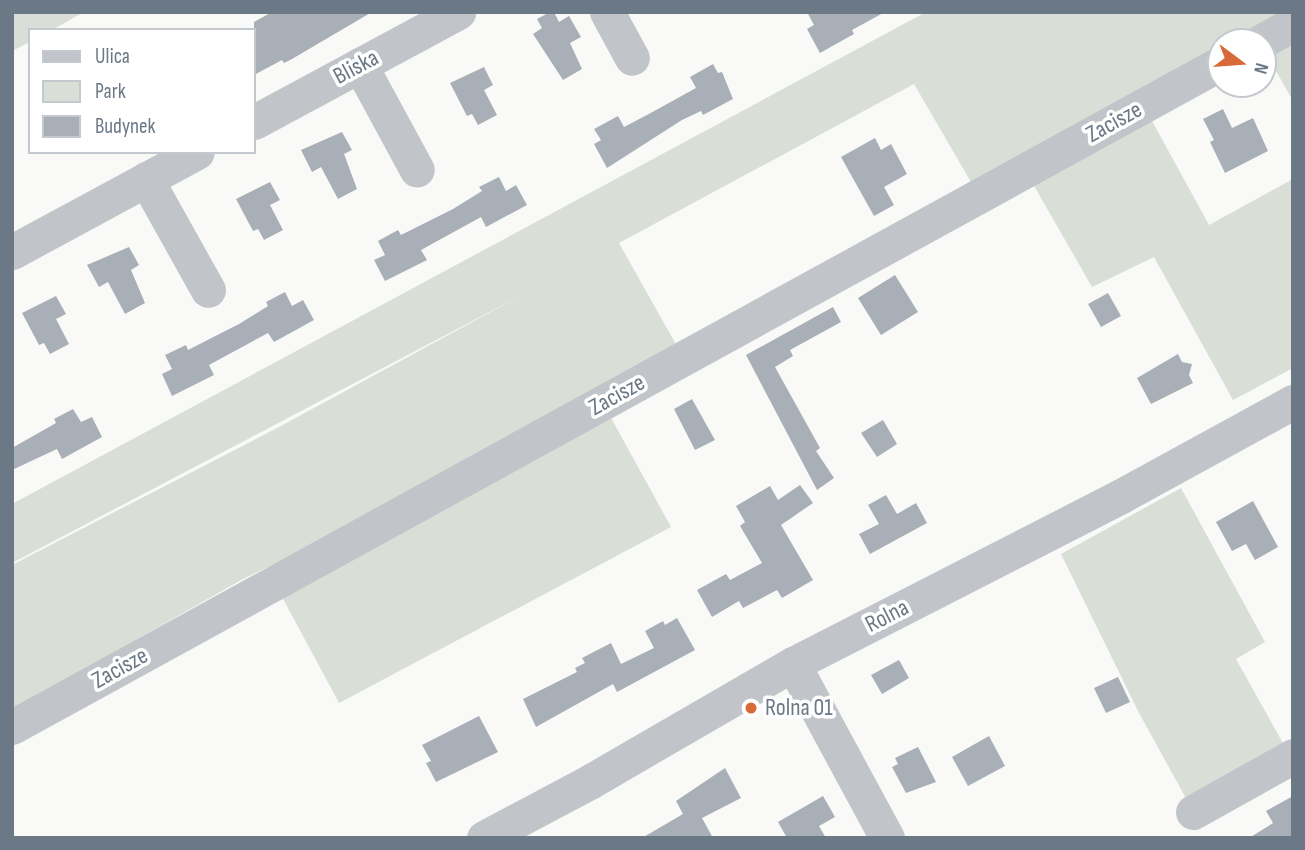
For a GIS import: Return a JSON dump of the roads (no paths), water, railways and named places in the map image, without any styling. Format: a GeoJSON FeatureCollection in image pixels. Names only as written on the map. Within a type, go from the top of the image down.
{"type":"FeatureCollection","features":[{"type":"Feature","properties":{"kind":"street","name":"Bliska"},"geometry":{"type":"LineString","coordinates":[[256,121],[458,12]]}},
{"type":"Feature","properties":{"kind":"street"},"geometry":{"type":"LineString","coordinates":[[607,12],[632,58]]}},
{"type":"Feature","properties":{"kind":"street"},"geometry":{"type":"LineString","coordinates":[[1277,32],[1293,24]]}},
{"type":"Feature","properties":{"kind":"street"},"geometry":{"type":"LineString","coordinates":[[360,65],[417,170]]}},
{"type":"Feature","properties":{"kind":"street","name":"Zacisze"},"geometry":{"type":"LineString","coordinates":[[12,727],[1207,71]]}},
{"type":"Feature","properties":{"kind":"street"},"geometry":{"type":"LineString","coordinates":[[12,252],[193,154]]}},
{"type":"Feature","properties":{"kind":"street"},"geometry":{"type":"LineString","coordinates":[[146,180],[208,290]]}},
{"type":"Feature","properties":{"kind":"street","name":"Rolna"},"geometry":{"type":"LineString","coordinates":[[484,838],[591,781],[793,664],[1121,496],[1293,401]]}},
{"type":"Feature","properties":{"kind":"street"},"geometry":{"type":"LineString","coordinates":[[793,664],[887,838]]}},
{"type":"Feature","properties":{"kind":"street"},"geometry":{"type":"LineString","coordinates":[[1194,812],[1293,756]]}},
{"type":"Feature","properties":{"kind":"place","name":"Rolna 01"},"geometry":{"type":"Point","coordinates":[751,708]}}]}
